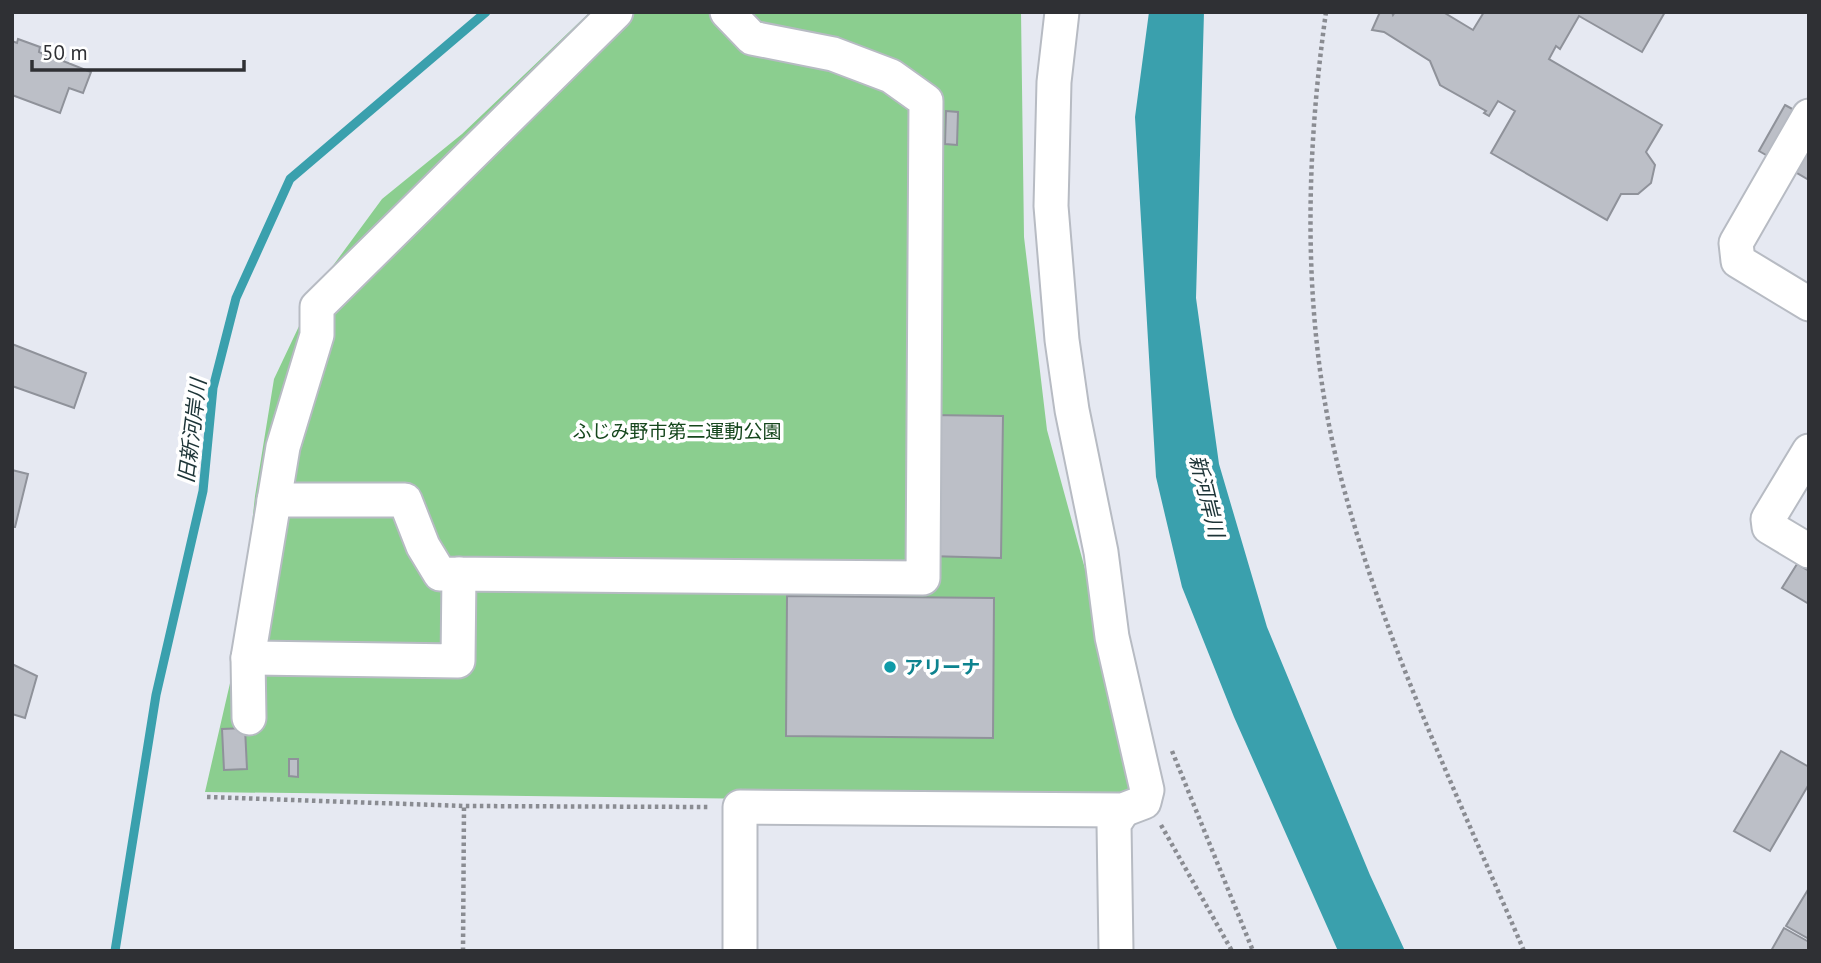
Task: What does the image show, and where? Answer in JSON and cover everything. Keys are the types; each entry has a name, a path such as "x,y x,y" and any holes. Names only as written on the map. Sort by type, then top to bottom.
{"street":[{"path":"249,718 248,658 282,447 317,335 317,307 616,12"},
{"path":"274,500 405,500 423,546 440,574 923,578 926,101 891,76 833,54 751,38 727,12"},
{"path":"1062,12 1054,82 1051,205 1062,340 1072,410 1101,552 1112,637 1147,790 1114,824 1116,951"},
{"path":"1809,116 1736,243 1735,254 1738,261 1809,304"},
{"path":"1809,451 1768,519 1769,527 1809,551"},
{"path":"248,658 458,661 459,574"},
{"path":"740,951 740,807 1134,804"}],"path":[{"path":"1326,12 1312,140 1312,268 1320,373 1338,466 1385,613 1423,716 1524,951"},
{"path":"1168,741 1253,951"},
{"path":"207,797 464,806 740,807"},
{"path":"1134,804 1232,951"},
{"path":"463,951 464,806"}],"green space":[{"name":"ふじみ野市第二運動公園","path":"590,12 1021,12 1024,237 1047,430 1102,631 1137,792 1087,803 205,792 239,644 255,496 274,379 318,286 382,199 462,134"}],"water":[{"name":"新河岸川","path":"1149,12 1204,12 1196,298 1219,464 1267,627 1370,875 1405,951 1338,951 1234,717 1182,587 1156,477 1135,117"}],"building":[{"path":"1380,12 1392,12 1393,15 1395,12 1443,12 1473,30 1484,12 1665,12 1642,52 1579,16 1560,49 1556,46 1549,59 1662,125 1646,152 1655,165 1651,183 1638,194 1621,194 1607,220 1491,153 1515,111 1498,101 1489,116 1484,113 1486,111 1440,85 1430,61 1384,32 1372,30"},
{"path":"18,39 40,47 39,52 49,57 51,53 65,58 63,61 91,72 83,93 69,88 60,113 12,95 12,41 17,43"},
{"path":"1785,105 1809,118 1809,180 1759,151"},
{"path":"946,111 958,112 957,145 945,144"},
{"path":"12,344 86,373 74,408 12,386"},
{"path":"929,415 1003,416 1001,558 928,556"},
{"path":"12,470 28,474 15,527 12,527"},
{"path":"1797,564 1809,571 1809,604 1782,588"},
{"name":"アリーナ","path":"787,596 994,598 993,738 786,736"},
{"path":"12,664 37,676 25,718 12,714"},
{"path":"245,728 247,769 224,770 222,729"},
{"path":"1781,751 1809,767 1809,784 1770,851 1734,831"},
{"path":"289,759 298,759 298,777 289,776"},
{"path":"1809,888 1809,939 1786,926"},
{"path":"1784,928 1809,942 1809,951 1771,951"}],"waterway":[{"name":"旧新河岸川","path":"115,951 156,695 203,491 213,388 236,298 290,179 486,12"}],"place":[{"name":"アリーナ","path":"890,667"}]}
